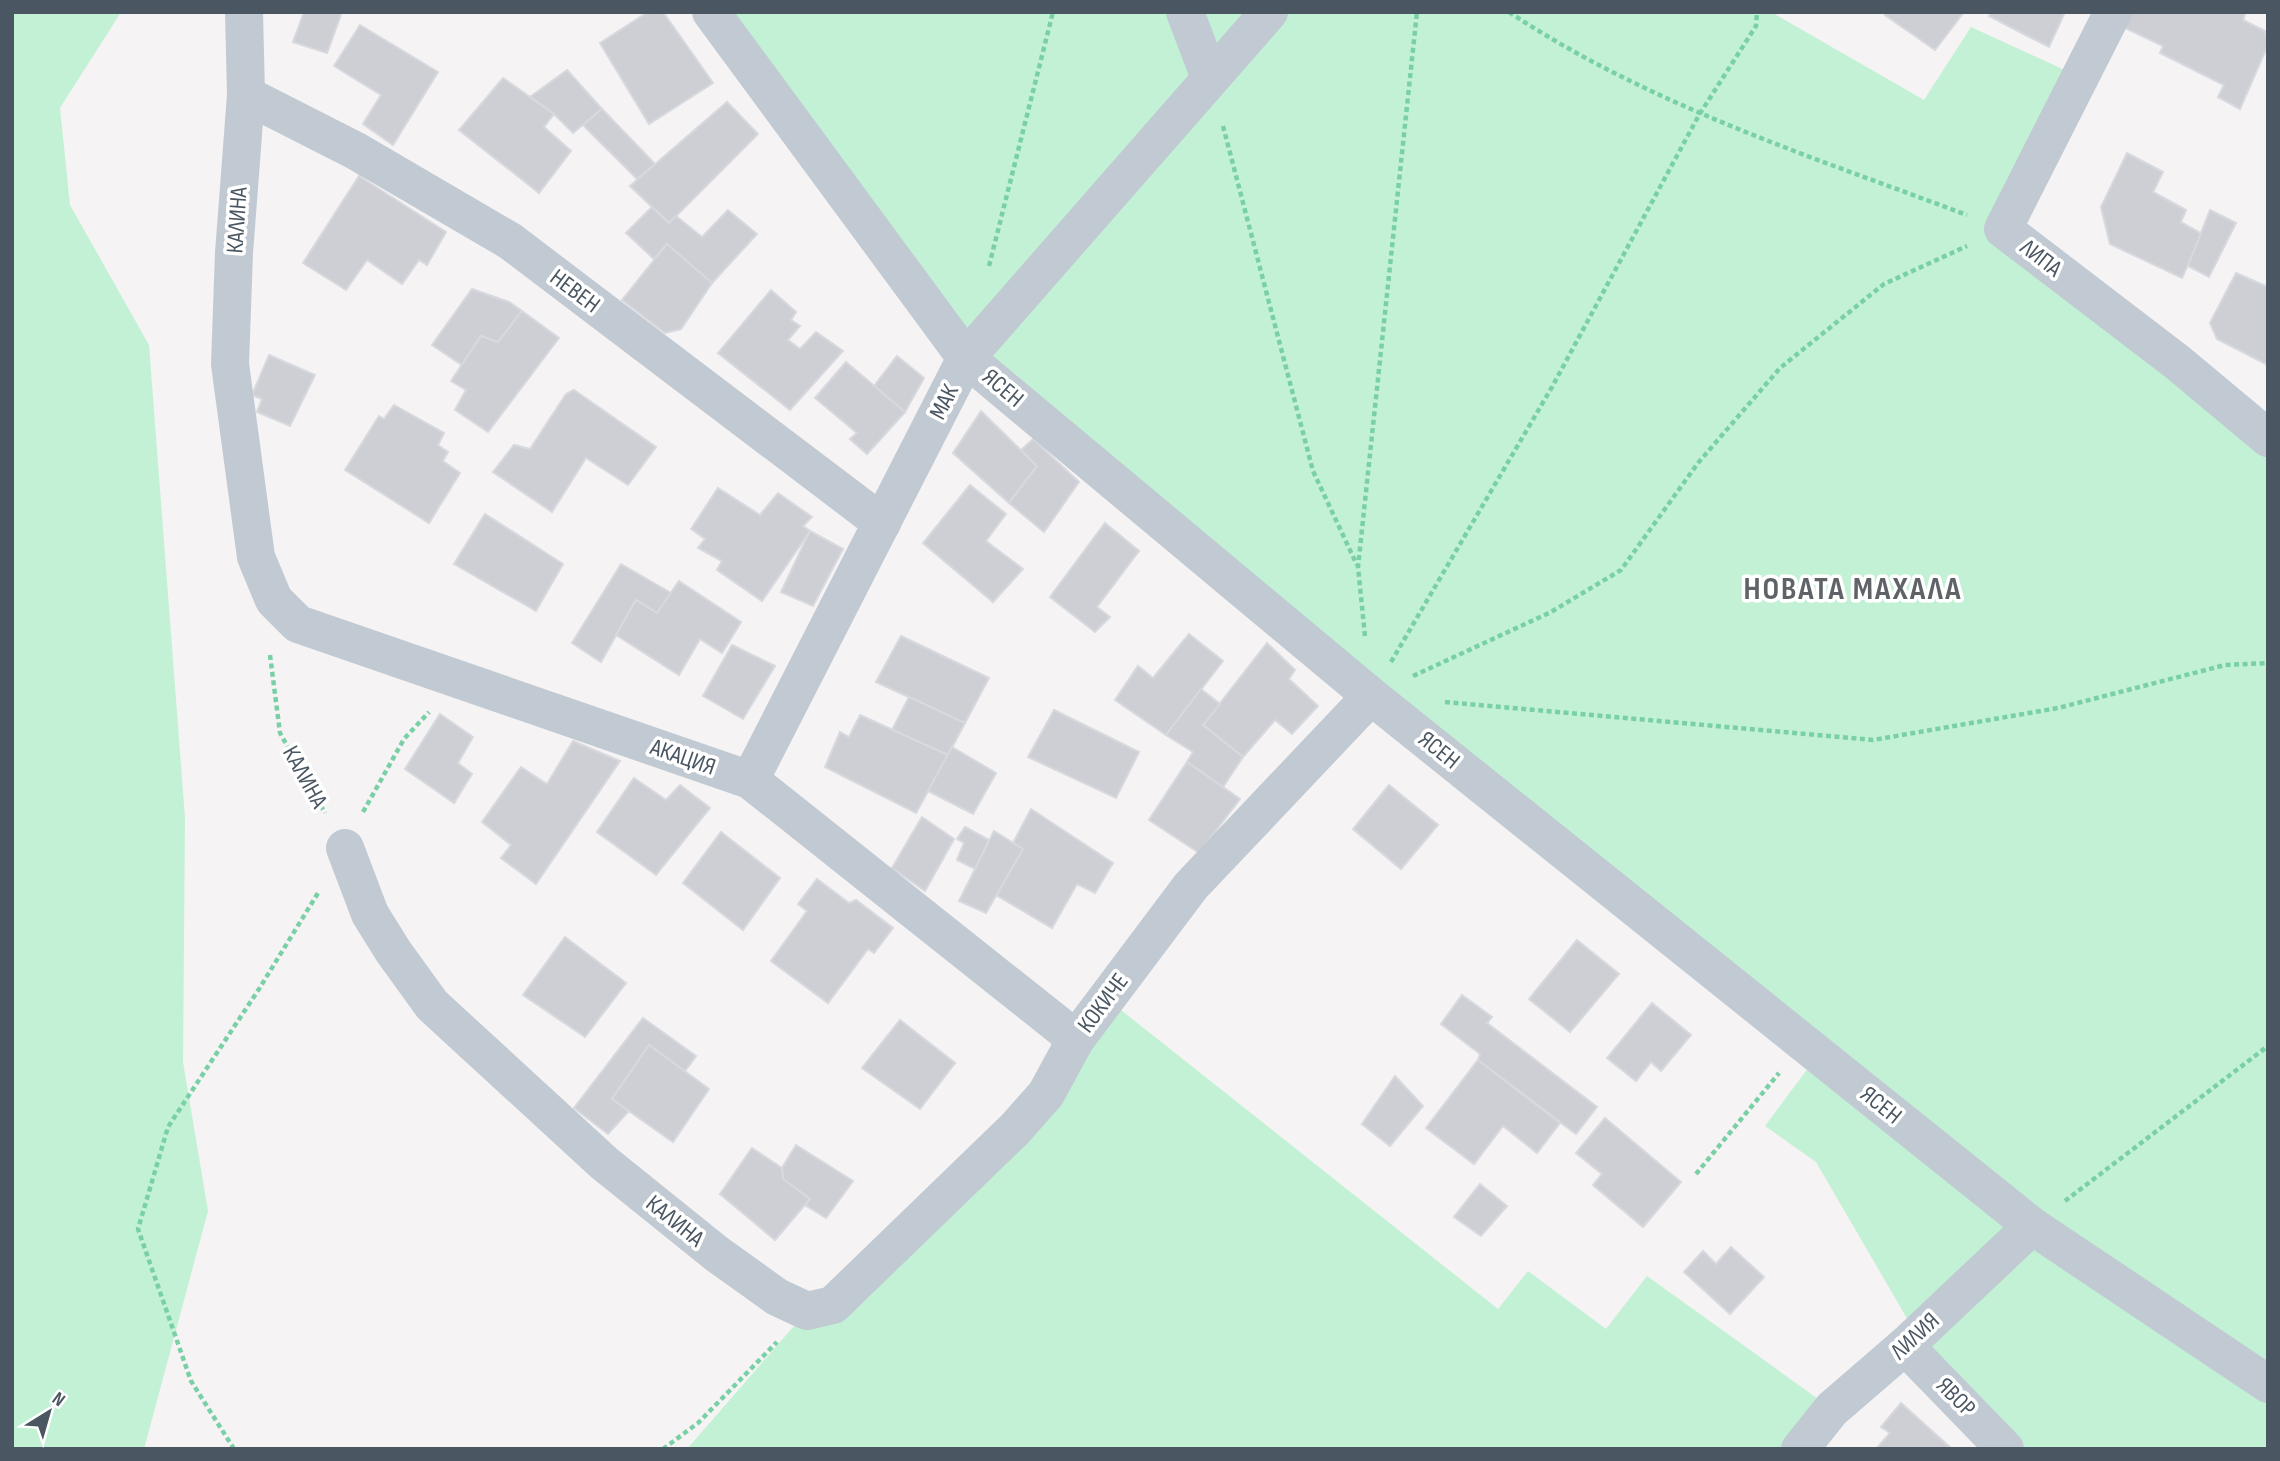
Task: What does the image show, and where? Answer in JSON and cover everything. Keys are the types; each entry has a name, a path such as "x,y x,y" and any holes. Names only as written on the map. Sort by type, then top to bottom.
{"street":[{"name":"КАЛИНА","path":"244,12 246,95 234,253 230,364 257,557"},
{"name":"ЯСЕН","path":"711,12 967,358 1371,696 2032,1226 2268,1384"},
{"path":"1185,12 1210,78"},
{"name":"МАК","path":"750,780 967,358 1269,12"},
{"name":"ЛИПА","path":"2113,12 2004,229 2177,362 2268,438"},
{"name":"НЕВЕН","path":"246,95 356,151 510,241 882,523"},
{"name":"АКАЦИЯ","path":"257,557 274,600 298,624 750,780 1076,1039"},
{"name":"КОКИЧЕ","path":"820,1308 1023,1121 1046,1094 1076,1039 1191,886 1371,696"},
{"name":"КАЛИНА","path":"345,848 370,914 432,1005 604,1163 717,1255 777,1297 820,1308"},
{"name":"ЛИЛИЯ","path":"1800,1449 1832,1409 1905,1346 2032,1226"},
{"name":"ЯВОР","path":"1905,1346 2005,1449"}],"path":[{"path":"986,278 1053,12"},
{"path":"1371,696 1358,567 1417,12"},
{"path":"1508,12 1551,40 1699,115 2004,229"},
{"path":"1371,696 1552,387 1699,115 1756,26 1757,12"},
{"path":"1210,78 1313,471 1358,567"},
{"path":"1371,696 1551,612 1621,570 1698,463 1780,369 1884,284 2004,229"},
{"name":"КАЛИНА","path":"269,652 280,733 345,848"},
{"path":"1439,702 1874,740 2058,708 2225,665 2268,663"},
{"path":"234,1449 191,1381 138,1229 168,1127 259,989 345,848 404,739 431,710 464,682"},
{"path":"1696,1174 1804,1043"},
{"path":"2032,1226 2268,1046"},
{"path":"663,1449 698,1423 820,1308"}],"green space":[{"path":"12,12 121,12 60,108 70,205 149,345 185,818 183,1062 208,1211 144,1449 12,1449"},
{"path":"727,12 1771,12 1924,100 1971,27 2069,72 2000,217 2268,451 2268,1449 2020,1449 1926,1351 1816,1162 1765,1126 1829,1040 1493,775 966,334"},
{"path":"1107,999 1498,1309 1528,1271 1606,1329 1647,1276 1832,1409 1800,1449 687,1449 807,1311 834,1305"}],"building":[{"path":"304,12 342,12 327,53 293,42"},
{"path":"648,12 663,12 713,83 649,124 600,43"},
{"path":"1888,12 1964,12 1935,50 1885,15"},
{"path":"1991,12 2065,12 2049,47 1989,16"},
{"path":"2129,12 2246,12 2243,20 2265,31 2268,45 2240,109 2218,97 2224,85 2160,53 2163,46 2123,27"},
{"path":"360,25 438,72 393,145 363,124 381,95 334,66"},
{"path":"567,70 602,109 573,133 554,114 530,97"},
{"path":"503,78 554,114 544,127 571,151 539,193 459,130"},
{"path":"727,102 758,134 669,223 630,186"},
{"path":"602,109 655,164 637,179 583,125"},
{"path":"2127,153 2163,172 2153,192 2186,210 2181,222 2202,234 2182,278 2110,244 2101,207"},
{"path":"359,176 446,232 427,265 419,260 402,284 367,260 346,290 303,263"},
{"path":"652,207 669,223 676,216 702,237 728,210 757,234 712,283 667,244 654,259 626,233"},
{"path":"2210,210 2236,223 2209,277 2188,266"},
{"path":"667,244 712,283 681,329 665,333 622,300"},
{"path":"2236,273 2268,287 2268,365 2217,339 2210,323"},
{"path":"472,289 509,302 522,311 498,342 481,336 462,365 432,345"},
{"path":"771,290 796,312 791,320 800,326 788,340 800,349 816,332 843,351 790,410 718,353"},
{"path":"522,311 559,338 488,432 455,410 466,390 451,381 481,336 498,342"},
{"path":"269,355 315,375 290,426 257,412 262,399 252,395"},
{"path":"897,356 924,378 905,412 874,386"},
{"path":"846,362 905,412 867,454 850,439 857,433 815,398"},
{"path":"574,390 656,447 628,485 586,458 552,512 493,472 514,445 530,449 566,394"},
{"path":"394,405 444,433 438,445 448,452 443,461 460,473 429,523 345,470 379,416 384,419"},
{"path":"981,411 1037,466 1009,503 953,453"},
{"path":"1033,439 1079,482 1044,532 1009,503 1037,466 1021,450"},
{"path":"970,485 1006,514 986,541 1023,569 993,602 923,543"},
{"path":"718,488 760,515 778,493 812,517 803,526 810,531 762,601 717,570 722,561 698,548 705,539 691,529"},
{"path":"485,514 563,564 536,611 454,564"},
{"path":"1105,523 1139,551 1097,607 1110,617 1095,632 1050,597"},
{"path":"810,531 843,549 813,606 781,592"},
{"path":"621,564 671,593 657,613 636,600 601,662 572,643"},
{"path":"679,581 741,622 722,653 700,639 679,675 616,635 636,600 657,613"},
{"path":"1189,634 1223,661 1166,735 1115,700 1138,666 1153,678"},
{"path":"901,636 989,678 965,723 876,682"},
{"path":"1267,643 1295,670 1289,679 1318,706 1292,734 1275,720 1243,757 1203,725"},
{"path":"732,645 775,666 743,719 703,696"},
{"path":"1201,689 1220,704 1203,725 1243,757 1223,787 1187,762 1193,752 1166,735"},
{"path":"909,697 965,723 948,755 892,730"},
{"path":"1054,710 1139,752 1116,798 1028,757"},
{"path":"440,714 473,737 458,763 472,774 454,803 405,769"},
{"path":"860,715 948,755 916,813 825,767 840,732 849,737"},
{"path":"573,741 620,761 536,884 501,858 511,845 482,822 521,767 547,784"},
{"path":"952,747 996,773 973,814 928,791"},
{"path":"1187,762 1240,799 1199,853 1149,820"},
{"path":"634,778 666,800 680,785 710,808 656,875 597,832"},
{"path":"1389,785 1438,825 1401,869 1353,829"},
{"path":"1031,809 1113,863 1095,893 1077,884 1052,928 996,895 1023,849 1013,843"},
{"path":"922,817 954,839 925,891 892,868"},
{"path":"965,827 989,840 975,869 957,860 964,843 957,839"},
{"path":"994,831 1023,849 986,913 959,901"},
{"path":"721,832 780,878 743,930 683,883"},
{"path":"817,879 849,903 856,900 893,928 874,953 868,949 828,1003 771,961 807,911 798,904"},
{"path":"565,937 626,983 585,1037 523,995"},
{"path":"1577,940 1619,974 1570,1032 1529,999"},
{"path":"1462,995 1492,1017 1487,1023 1597,1107 1576,1134 1478,1060 1480,1054 1441,1024"},
{"path":"1652,1003 1691,1035 1661,1071 1651,1062 1636,1081 1607,1058"},
{"path":"643,1018 696,1056 685,1071 649,1045 612,1099 629,1111 608,1134 574,1108"},
{"path":"900,1020 955,1063 920,1109 862,1068"},
{"path":"649,1045 709,1089 673,1142 612,1099"},
{"path":"1478,1060 1560,1123 1537,1153 1503,1126 1474,1164 1426,1128"},
{"path":"1395,1076 1423,1106 1390,1146 1362,1124"},
{"path":"1605,1118 1681,1182 1643,1227 1593,1185 1602,1174 1576,1153"},
{"path":"796,1145 853,1181 826,1218 805,1205 810,1199 783,1179 782,1168"},
{"path":"752,1148 782,1168 783,1179 810,1199 775,1240 720,1194"},
{"path":"1480,1184 1507,1206 1481,1236 1454,1217"},
{"path":"1731,1247 1764,1277 1730,1314 1684,1272 1703,1251 1716,1264"},
{"path":"1901,1403 1952,1449 1876,1449 1890,1433 1881,1427"}],"district":[{"name":"НОВАТА МАХАЛА","path":"1853,589"}]}
